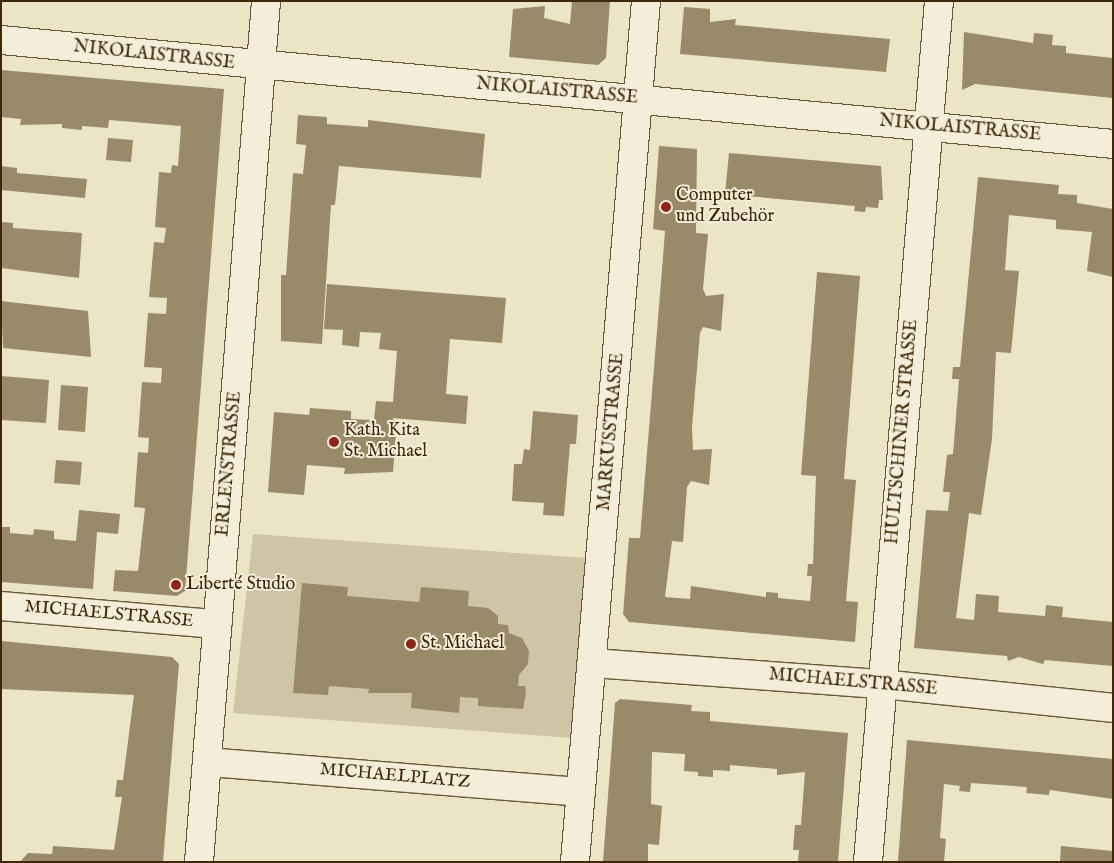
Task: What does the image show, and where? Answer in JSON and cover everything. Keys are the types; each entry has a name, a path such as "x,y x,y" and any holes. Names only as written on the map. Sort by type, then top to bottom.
{"street":[{"name":"ERLENSTRASSE","path":"199,862 208,762 216,624 266,1"},
{"name":"MARKUSSTRASSE","path":"575,862 593,662 646,1"},
{"name":"HULTSCHINER STRASSE","path":"868,862 939,1"},
{"name":"NIKOLAISTRASSE","path":"1,40 262,67 639,99 1113,144"},
{"name":"MICHAELSTRASSE","path":"1,606 216,624"},
{"name":"MICHAELSTRASSE","path":"593,662 882,684 1113,708"},
{"name":"MICHAELPLATZ","path":"208,762 581,792"}],"shaded area":[{"path":"253,534 586,558 573,738 233,713"}],"building":[{"path":"572,1 610,1 606,58 598,65 509,57 513,9 545,6 544,18 570,24"},
{"path":"684,7 710,9 710,22 736,19 735,25 890,39 886,72 680,54"},
{"path":"964,32 1033,43 1034,33 1053,35 1052,45 1066,46 1066,53 1113,58 1113,98 975,84 962,90"},
{"path":"1,70 224,89 185,591 177,596 113,591 115,570 138,571 145,508 134,507 138,452 148,453 149,438 138,437 142,382 161,383 162,368 144,367 148,313 166,314 167,298 149,297 154,242 164,243 166,228 155,227 159,172 171,173 172,165 178,166 181,126 109,120 108,128 82,126 82,130 62,128 62,124 20,125 21,119 1,117"},
{"path":"298,115 327,117 327,124 368,127 368,120 485,134 481,178 339,166 335,205 331,205 322,344 281,341 281,275 286,275 293,173 303,174 306,145 296,144"},
{"path":"108,138 133,140 131,162 106,160"},
{"path":"659,146 697,149 696,233 708,234 703,289 706,296 724,294 721,331 703,327 700,333 692,427 693,450 712,449 709,485 691,481 687,487 683,542 672,541 665,597 690,599 691,586 766,597 766,592 778,593 778,598 810,601 812,576 807,576 808,564 813,564 816,476 801,475 817,272 860,276 844,479 856,480 846,601 858,602 855,642 629,622 623,614 629,538 640,538 665,231 653,229"},
{"path":"729,153 881,166 883,200 879,200 878,208 866,207 865,212 854,211 855,206 725,194"},
{"path":"1,166 17,168 17,173 87,179 85,198 1,190"},
{"path":"978,177 1059,185 1058,194 1077,195 1077,203 1113,209 1113,277 1087,271 1092,232 1056,229 1056,220 1009,215 1005,270 1019,271 1011,353 996,352 992,439 981,515 969,513 956,618 974,620 976,594 999,596 998,612 1045,616 1046,605 1063,607 1062,617 1113,622 1113,666 1045,660 1043,664 1019,657 1008,661 1007,656 914,648 926,510 948,511 950,492 943,492 947,455 953,454 959,379 952,379 953,367 960,367"},
{"path":"1,222 13,223 13,228 82,233 79,278 1,268"},
{"path":"327,284 506,298 502,343 450,339 446,394 468,396 466,424 392,418 397,422 393,472 344,474 345,468 307,465 304,495 268,492 274,412 309,415 310,408 351,411 351,419 374,420 376,401 393,402 397,351 379,349 381,333 360,332 359,347 342,345 343,330 324,329"},
{"path":"1,301 88,311 91,357 3,348"},
{"path":"1,376 49,380 46,423 1,420"},
{"path":"61,385 88,387 85,432 58,430"},
{"path":"533,411 578,415 576,444 570,444 564,516 543,515 544,503 512,501 514,464 522,464 524,449 530,450"},
{"path":"56,460 82,462 80,485 54,483"},
{"path":"79,510 120,514 118,534 97,532 93,589 1,582 1,527 10,527 10,533 33,535 34,529 54,531 54,539 76,541"},
{"name":"St. Michael","path":"302,583 348,587 347,596 419,602 421,587 469,591 468,606 488,608 498,616 498,624 508,625 509,633 522,638 529,651 528,664 519,675 518,686 525,686 526,693 523,709 478,706 478,698 460,697 459,713 411,708 412,693 368,693 369,689 329,686 328,695 293,693"},
{"path":"1,641 172,657 179,664 163,862 20,862 28,853 52,854 53,846 114,850 122,797 115,797 117,780 123,780 134,695 1,689"},
{"path":"620,699 692,705 691,711 710,712 710,721 848,733 838,862 798,862 799,850 793,850 795,825 801,825 805,772 777,775 777,769 730,765 730,771 713,770 713,777 698,776 698,772 684,771 685,754 652,752 651,804 662,806 659,845 648,844 648,862 603,862 615,703"},
{"path":"907,740 1113,759 1113,799 1050,790 1049,795 1026,793 1027,787 971,783 970,792 959,791 960,786 944,784 940,838 946,839 944,862 898,862"},
{"path":"1061,846 1113,851 1113,862 1060,862"}],"place":[{"name":"Computer und Zubehör","path":"666,207"},
{"name":"Kath. Kita St. Michael","path":"334,442"},
{"name":"Liberté Studio","path":"176,585"},
{"name":"St. Michael","path":"411,644"}]}
